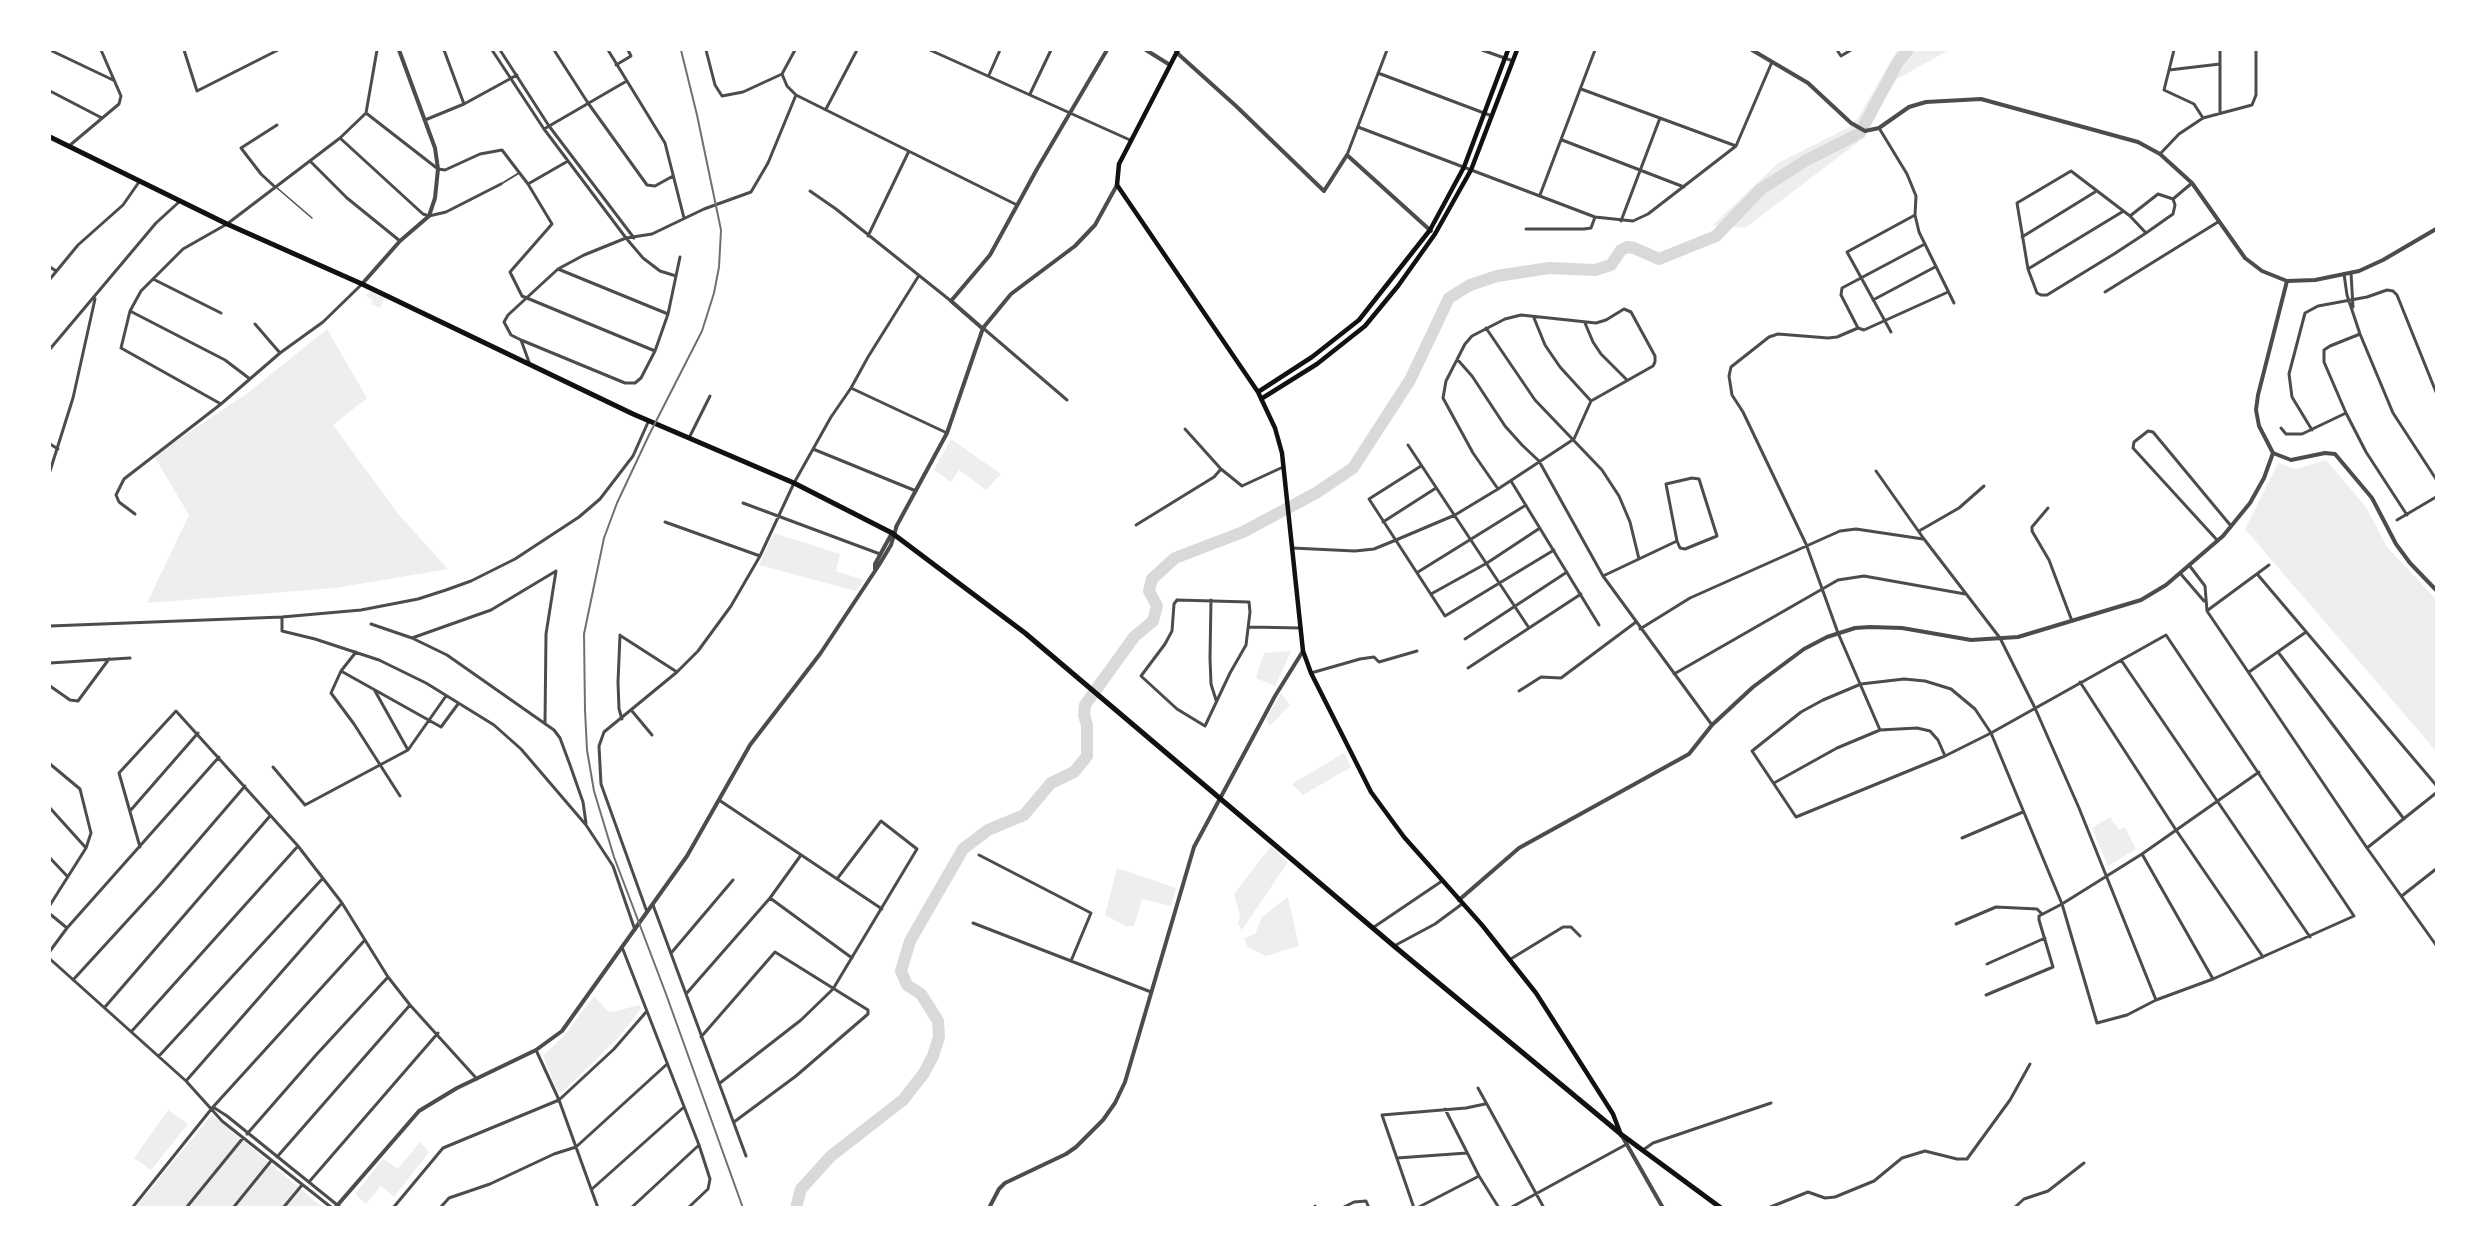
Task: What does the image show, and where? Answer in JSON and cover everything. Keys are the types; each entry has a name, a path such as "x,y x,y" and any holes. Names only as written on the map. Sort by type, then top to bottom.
{"main road":[{"path":"1258,392 1312,357 1359,320 1430,230 1464,167 1508,50"},
{"path":"1262,399 1317,364 1365,326 1398,286 1435,234 1471,170 1517,50"},
{"path":"1177,51 1119,164 1117,185 1258,392 1275,428 1284,467 1303,651 1311,673 1371,792 1404,837 1536,993 1613,1114 1622,1135"},
{"path":"50,136 226,224 362,284 649,420 794,483 894,534 1025,633 1372,928 1641,1151 1696,1187 1721,1208"},
{"path":"1391,281 1398,286"},
{"path":"1359,320 1365,326"},
{"path":"1312,357 1317,364"}],"street":[{"path":"50,50 113,81"},
{"path":"69,146 119,104 121,96 101,50"},
{"path":"184,50 197,91 278,50"},
{"path":"221,404 121,348 130,311 141,291 183,249 226,224 340,138 366,113 377,50"},
{"path":"399,50 435,148 438,169 435,198 429,216"},
{"path":"444,50 464,104"},
{"path":"492,50 544,129 642,258 660,270 675,276"},
{"path":"500,50 549,126 634,238"},
{"path":"554,50 588,103 647,185 655,186 673,176"},
{"path":"608,50 665,143 684,218"},
{"path":"616,65 631,56 628,50"},
{"path":"706,50 715,85 722,96 743,92 782,74 795,50"},
{"path":"826,109 858,50"},
{"path":"930,50 1130,140"},
{"path":"943,56 946,50"},
{"path":"989,75 1000,50"},
{"path":"1030,94 1051,50"},
{"path":"951,301 990,255 1107,50"},
{"path":"1146,50 1170,65"},
{"path":"1177,51 1324,191 1347,154 1387,50"},
{"path":"1482,50 1512,61"},
{"path":"1540,195 1595,50"},
{"path":"1752,50 1808,83 1851,123 1865,131 1873,131 1909,107 1926,102 1981,99 2138,142 2160,154 2192,183 2245,258 2262,271 2287,281 2315,280 2351,273 2383,260 2436,229"},
{"path":"1837,50 1841,56 1851,50"},
{"path":"2175,50 2164,90 2194,104 2203,118"},
{"path":"2220,50 2220,112"},
{"path":"2160,154 2179,134 2203,118 2252,105 2255,100 2256,50"},
{"path":"1358,127 1595,217 1634,221 1648,214 1736,146 1773,62"},
{"path":"2169,70 2220,64"},
{"path":"1378,73 1492,116"},
{"path":"782,74 796,95 908,153 1017,205"},
{"path":"425,120 464,104 517,75"},
{"path":"544,129 626,82"},
{"path":"1581,89 1736,146"},
{"path":"50,91 102,118"},
{"path":"680,257 668,314 655,351 641,378 635,384 625,383 520,340 511,335 504,322 508,315 558,269 584,255 626,238 652,234 684,218 751,192 768,163 796,95"},
{"path":"366,113 438,169 445,170 480,154 502,150 528,184 552,224 510,272 522,296 655,351"},
{"path":"1621,221 1660,118"},
{"path":"275,187 261,174 241,148 277,125"},
{"path":"1879,128 1907,174 1916,196 1914,216 1923,244 1954,303"},
{"path":"340,138 423,214 429,216"},
{"path":"1562,140 1684,187"},
{"path":"868,236 908,153"},
{"path":"1347,154 1435,234"},
{"path":"310,161 346,198 400,241"},
{"path":"528,184 568,161"},
{"path":"2146,233 2130,216 2071,171 2017,203 2028,268 2037,292 2041,295 2048,295 2146,233 2172,214 2175,205 2173,199"},
{"path":"135,514 119,502 116,495 124,479 221,404 280,353 323,322 362,284 400,241 429,216 446,212 519,173"},
{"path":"50,279 78,245 123,205 139,182"},
{"path":"2173,199 2192,183"},
{"path":"336,1207 419,1111 438,1098 536,1050 562,1031 687,856 750,744 820,654 879,566 897,525 947,433 982,328 1011,294 1075,246 1095,225 1117,185"},
{"path":"810,191 951,301 1067,400"},
{"path":"2022,237 2096,192"},
{"path":"2130,216 2157,194 2173,199"},
{"path":"50,349 156,223 179,201"},
{"path":"2028,268 2122,211"},
{"path":"1891,332 1848,252 1914,216"},
{"path":"1526,230 1591,228 1595,217"},
{"path":"2105,292 2219,221"},
{"path":"1858,328 1841,295 1842,288 1923,244"},
{"path":"50,267 56,271"},
{"path":"1873,300 1935,267"},
{"path":"558,269 668,314"},
{"path":"2351,273 2355,300 2353,309"},
{"path":"2344,274 2349,301 2360,334 2393,413 2436,479"},
{"path":"647,913 602,784 599,746 604,732 677,672 698,651 731,606 760,556 794,483 831,417 918,277"},
{"path":"153,279 221,313"},
{"path":"1394,946 1435,924 1519,848 1689,754 1712,725 1754,687 1804,649 1838,633 1870,627 1902,628 1971,640 2018,637 2141,600 2180,573 2231,526 2250,502 2264,478 2272,453 2259,426 2256,410 2287,281"},
{"path":"2312,430 2292,397 2289,374 2292,355 2305,313 2318,306 2355,300 2387,290 2393,291 2397,295 2436,392"},
{"path":"1880,730 1838,633 1806,544 1743,412 1732,395 1729,376 1731,367 1769,337 1778,334 1838,337 1858,328 1864,330 1948,292"},
{"path":"50,471 87,340 96,297"},
{"path":"1292,548 1356,551 1374,549 1455,514 1498,489 1511,481 1539,460 1574,439 1591,401 1653,366 1655,362 1655,356 1634,315 1624,309 1606,320 1585,323 1521,315 1505,319 1472,336 1446,381 1443,398 1473,453 1498,489"},
{"path":"130,311 225,360 250,379"},
{"path":"1534,318 1545,345 1560,367 1591,401"},
{"path":"1585,323 1601,354 1627,380"},
{"path":"255,324 280,353"},
{"path":"1486,328 1535,400 1602,470 1619,496 1630,522 1639,559"},
{"path":"2360,334 2330,346 2324,350 2323,356 2346,413 2366,452 2406,514"},
{"path":"520,340 530,364"},
{"path":"1457,359 1472,376 1505,426 1539,460 1603,576 1712,725"},
{"path":"851,388 947,433"},
{"path":"689,438 710,396"},
{"path":"2281,428 2286,434 2294,435 2312,430 2346,413"},
{"path":"50,626 282,617 361,610 418,599 471,581 554,535 600,499 633,456 649,420"},
{"path":"1185,429 1221,469 1242,486 1284,467"},
{"path":"2217,540 2133,448 2134,442 2148,431 2153,432 2231,526"},
{"path":"50,444 58,449"},
{"path":"1408,445 1529,628"},
{"path":"813,449 916,491"},
{"path":"2272,453 2291,460 2325,453 2334,454 2372,498 2396,544 2410,563 2436,590"},
{"path":"1421,466 1369,500 1445,616 1554,550"},
{"path":"1136,525 1214,477 1221,469"},
{"path":"1876,471 1924,539 2000,638 2035,708 2108,876 2156,1000"},
{"path":"1683,479 1699,479 1717,536 1686,549 1680,548 1677,541 1666,484 1683,479"},
{"path":"1511,481 1599,625"},
{"path":"1919,531 1959,508 1984,486"},
{"path":"1383,522 1436,488"},
{"path":"2397,520 2436,497"},
{"path":"743,503 880,554"},
{"path":"1418,572 1527,505"},
{"path":"2048,508 2032,527 2032,531 2049,560 2072,621"},
{"path":"664,522 760,556"},
{"path":"1431,594 1487,563 1540,527"},
{"path":"1640,629 1690,598 1806,544 1840,531 1856,529 1924,539"},
{"path":"875,569 880,554 894,534"},
{"path":"1603,576 1677,541"},
{"path":"2189,565 2205,586 2207,611 2367,848 2436,945"},
{"path":"2207,611 2269,565"},
{"path":"412,638 491,610 556,571 546,634 545,723"},
{"path":"1465,639 1568,572"},
{"path":"2180,573 2205,602"},
{"path":"2258,575 2436,785"},
{"path":"1673,674 1838,580 1864,576 1966,594"},
{"path":"1468,668 1581,594"},
{"path":"1178,600 1249,602 1250,627 1246,645 1205,726 1177,709 1141,676 1172,631 1174,604 1178,600"},
{"path":"1212,600 1211,684 1216,701"},
{"path":"282,617 282,631 379,660 416,678 494,725 520,749 586,825 613,866 635,930"},
{"path":"1519,691 1541,677 1562,678 1636,622"},
{"path":"370,624 412,638 447,655 545,723 560,738 583,802 586,825"},
{"path":"1250,627 1300,628"},
{"path":"2248,672 2306,632"},
{"path":"622,719 619,709 618,682 620,635 677,672"},
{"path":"1862,684 1801,712 1752,751 1796,817 1945,756 1990,733 2166,635 2354,916 2213,979 2156,1000 2127,1015 2097,1023 2062,904 1990,733 1975,709 1951,689 1925,681 1904,679 1862,684"},
{"path":"989,1208 999,1189 1005,1183 1066,1154 1103,1120 1115,1103 1125,1082 1194,847 1275,696 1303,651"},
{"path":"1311,673 1367,658 1374,657 1378,662 1417,651"},
{"path":"356,652 341,671 331,693 400,796"},
{"path":"2278,652 2404,819"},
{"path":"50,686 70,700 78,701 109,658"},
{"path":"50,663 130,658"},
{"path":"2121,660 2310,937"},
{"path":"341,671 441,727 458,704"},
{"path":"2080,682 2176,830 2264,957"},
{"path":"374,689 408,750"},
{"path":"273,767 305,805 408,750 446,696"},
{"path":"140,847 119,773 176,711 298,846 342,903 388,978 477,1079"},
{"path":"631,711 652,735"},
{"path":"1774,783 1837,748 1880,730 1917,728 1930,730 1938,740 1945,756"},
{"path":"130,811 198,733"},
{"path":"50,951 67,928 219,757"},
{"path":"50,764 80,789 91,833 86,848 50,905"},
{"path":"1986,995 2053,967 2038,920 2042,914 2142,854 2259,772"},
{"path":"74,980 160,885 245,785"},
{"path":"2367,848 2436,793"},
{"path":"719,800 882,909"},
{"path":"50,808 86,848"},
{"path":"1962,838 2023,812"},
{"path":"105,1007 270,816"},
{"path":"720,1083 801,1020 833,989 917,849 881,821 837,879"},
{"path":"131,1032 298,846"},
{"path":"2142,854 2213,979"},
{"path":"686,995 770,898 801,855"},
{"path":"979,855 1091,913 1071,961"},
{"path":"50,858 67,876"},
{"path":"2403,896 2436,869"},
{"path":"159,1056 323,878"},
{"path":"671,953 733,880"},
{"path":"1372,928 1442,881"},
{"path":"770,898 852,958"},
{"path":"186,1081 342,903"},
{"path":"653,905 746,1156"},
{"path":"1956,924 1996,907 2037,909 2042,914"},
{"path":"50,914 67,928"},
{"path":"973,923 1151,992"},
{"path":"1509,960 1563,927 1571,927 1580,936"},
{"path":"1988,964 2045,938"},
{"path":"132,1208 213,1109 364,941"},
{"path":"622,946 699,1146 710,1184 688,1208"},
{"path":"700,1037 776,952 868,1010 868,1014 796,1076 734,1122"},
{"path":"50,959 186,1081 243,1138 302,1185 336,1207"},
{"path":"248,1134 316,1055 388,978"},
{"path":"277,1157 410,1005"},
{"path":"393,1208 443,1148 559,1100 614,1048 647,1011"},
{"path":"309,1182 438,1033"},
{"path":"536,1050 559,1100 598,1208"},
{"path":"1768,1208 1808,1192 1825,1198 1835,1197 1874,1181 1902,1158 1925,1151 1957,1159 1967,1159 2010,1100 2030,1064"},
{"path":"440,1208 449,1198 490,1184 554,1154 576,1147 666,1065"},
{"path":"1478,1088 1544,1208"},
{"path":"1641,1151 1653,1143 1771,1103"},
{"path":"1479,1176 1416,1208 1382,1115 1485,1104"},
{"path":"592,1189 684,1107"},
{"path":"213,1109 227,1116 309,1182 336,1207"},
{"path":"1445,1109 1479,1176 1499,1208"},
{"path":"1622,1135 1663,1208"},
{"path":"186,1208 243,1138"},
{"path":"1510,1208 1627,1144"},
{"path":"631,1208 699,1146"},
{"path":"1397,1158 1467,1153"},
{"path":"233,1208 271,1161"},
{"path":"2014,1208 2024,1199 2048,1191 2084,1163"},
{"path":"283,1208 302,1185"},
{"path":"1342,1208 1354,1202 1366,1202 1369,1208"}],"lane":[{"path":"275,187 312,218"}],"shaded area":[{"path":"1897,50 1949,50 1897,79 1857,143 1745,228 1713,225 1778,163 1848,128 1858,118"},
{"path":"370,290 386,295 380,308 371,304 373,300 366,296"},
{"path":"327,329 367,398 333,425 399,515 448,569 335,588 147,603 189,515 154,456 249,392"},
{"path":"951,439 1001,474 986,490 959,470 951,482 934,470"},
{"path":"2326,460 2366,507 2387,547 2436,599 2436,751 2245,529 2278,463 2296,469"},
{"path":"774,533 840,554 836,571 864,580 856,591 759,565"},
{"path":"1291,651 1275,686 1256,678 1264,653"},
{"path":"1281,693 1290,705 1270,726 1266,719"},
{"path":"1344,753 1351,767 1303,795 1292,784"},
{"path":"2110,817 2119,830 2125,827 2136,849 2108,866 2092,828"},
{"path":"1271,846 1288,862 1242,930 1238,924 1240,915 1234,894"},
{"path":"1117,868 1176,888 1171,906 1142,899 1134,926 1126,926 1105,915"},
{"path":"1288,897 1299,946 1266,956 1247,947 1244,938 1255,934 1262,917"},
{"path":"594,996 608,1011 613,1012 639,1005 641,1009 617,1039 561,1093 558,1092 543,1056 565,1035"},
{"path":"168,1110 188,1124 151,1170 134,1158"},
{"path":"212,1115 322,1207 135,1208"},
{"path":"420,1142 429,1152 394,1197 381,1186 366,1204 355,1194 383,1159 398,1169"}],"waterway":[{"path":"796,1208 801,1189 831,1156 903,1100 924,1073 939,1037 938,1021 921,994 907,985 901,971 910,941 963,849 988,830 1024,815 1051,783 1074,772 1087,756 1085,705 1134,637 1153,621 1157,606 1149,591 1152,579 1175,558 1243,532 1316,493 1353,468 1410,380 1449,298 1470,285 1497,276 1549,268 1595,270 1611,265 1621,250 1627,247 1659,259 1716,236 1761,189 1805,161 1860,133 1898,62 1908,50"}],"railway":[{"path":"681,50 721,230 719,267 714,293 702,331 649,435 617,503 604,538 584,634 587,750 594,791 614,857 743,1208"}]}
